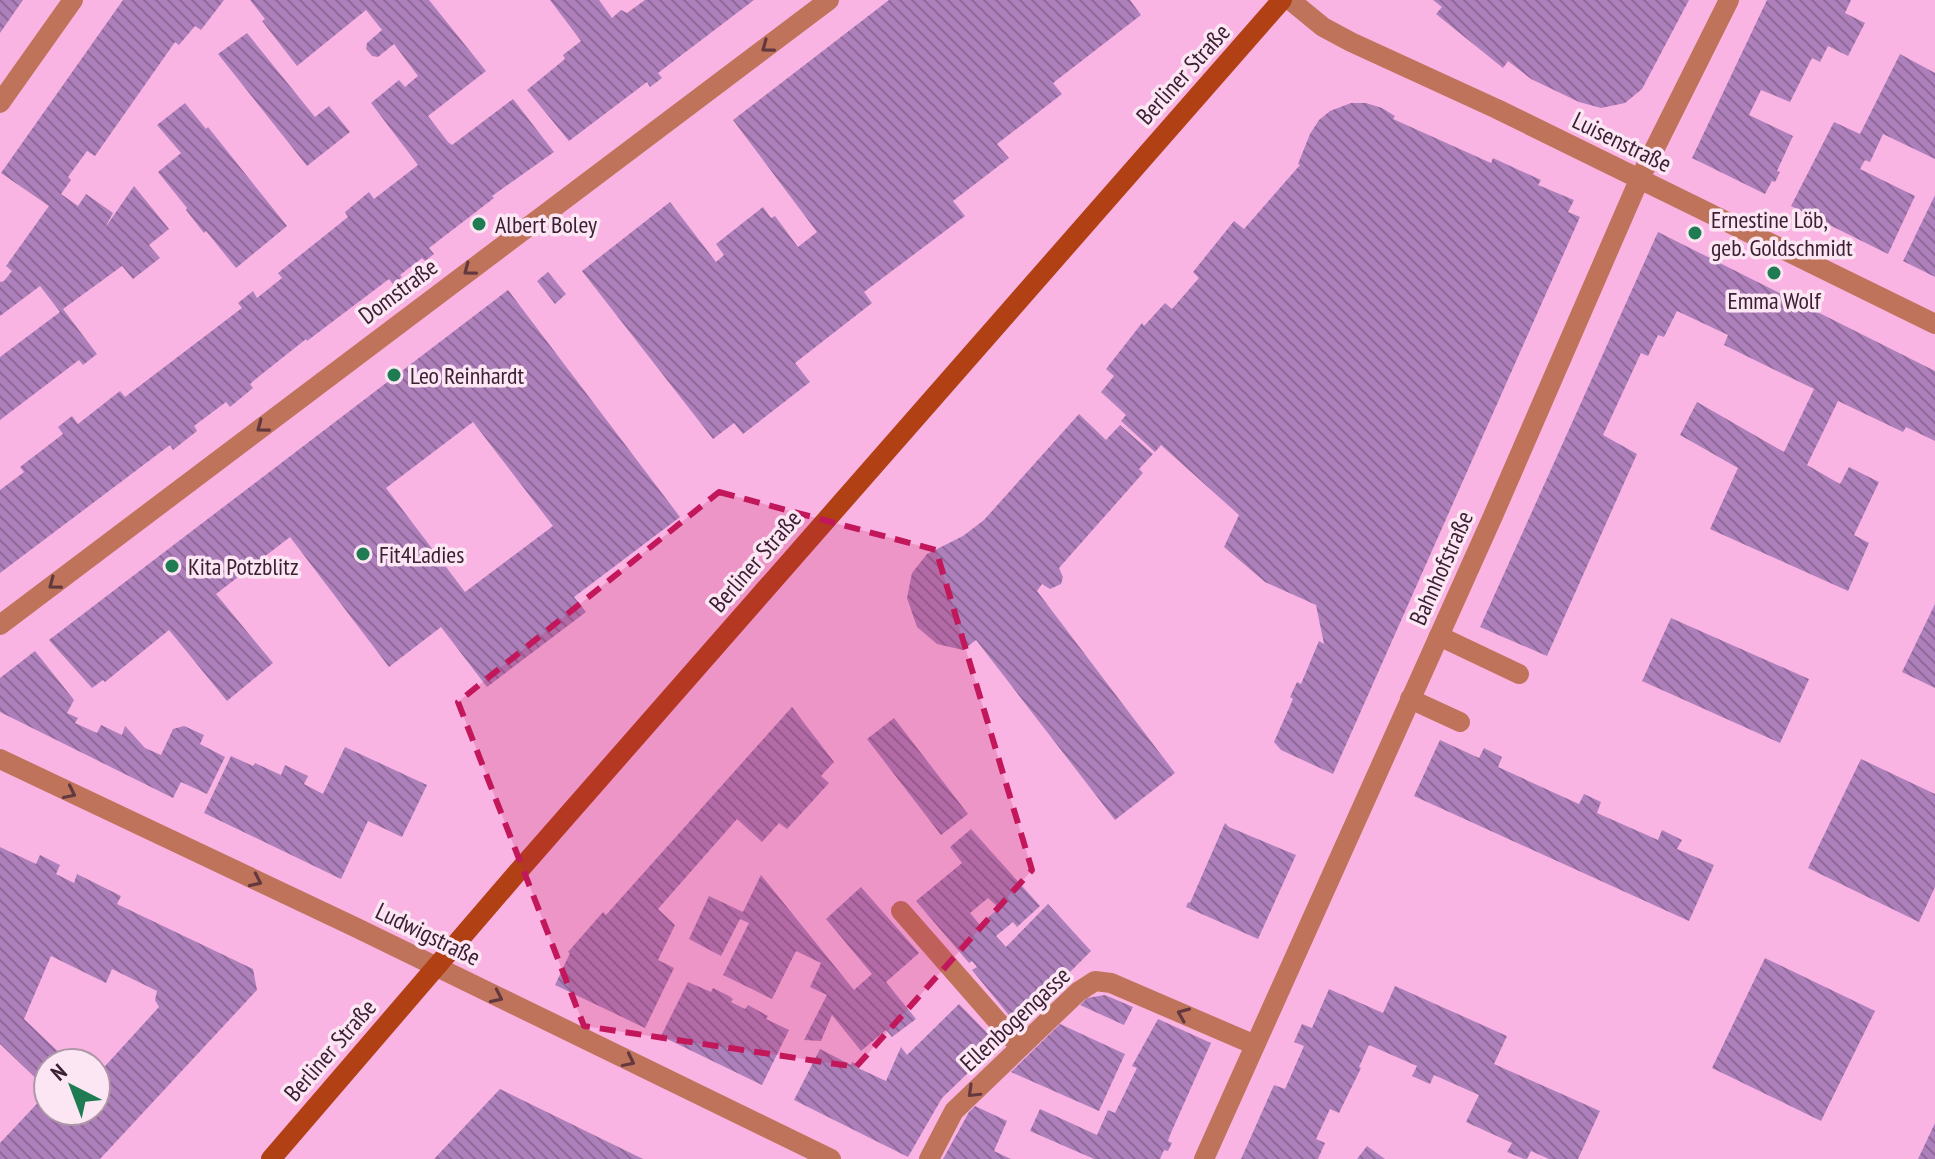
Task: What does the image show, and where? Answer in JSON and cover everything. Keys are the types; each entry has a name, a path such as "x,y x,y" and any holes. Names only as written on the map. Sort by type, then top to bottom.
{"main road":[{"name":"Berliner Straße","path":"271,1159 436,966 1282,0"}],"street":[{"path":"0,103 73,0"},
{"name":"Domstraße","path":"0,625 829,0"},
{"name":"Luisenstraße","path":"1290,0 1323,27 1351,42 1497,109 1935,324"},
{"name":"Bahnhofstraße","path":"1204,1159 1639,180 1729,0"},
{"path":"1439,636 1519,674"},
{"path":"1410,699 1460,722"},
{"name":"Ludwigstraße","path":"0,759 436,966 831,1159"},
{"path":"901,911 1020,1047"},
{"name":"Ellenbogengasse","path":"929,1159 954,1111 1078,992 1095,981 1111,983 1255,1045"}],"highlighted area":[{"path":"719,492 936,550 1032,870 856,1067 584,1026 458,702"}],"building":[{"path":"0,0 23,0 0,33"},
{"path":"123,0 224,0 201,30 195,26 179,45 175,42 95,156 87,151 68,177 71,180 61,194 78,206 86,194 113,213 105,228 134,186 169,229 149,245 160,258 133,279 122,266 63,309 97,354 83,365 79,360 0,420 0,357 60,312 40,286 0,316 0,282 12,271 6,266 49,206 1,173"},
{"path":"250,0 429,0 486,71 428,116 448,142 452,145 513,99 554,152 492,196 494,198 429,248 434,254 425,261 422,258 393,284 389,279 306,339 250,384 253,388 230,407 226,402 194,426 197,431 173,450 170,445 0,573 0,490 24,472 20,467 63,434 58,427 72,416 78,424 120,391 125,397 242,308 238,303 253,291 257,298 282,278 278,273 348,217 345,212 369,192 374,199 418,165 371,103 399,80 405,87 418,76 394,44 378,57 372,56 366,49 367,43 382,30 366,10 297,66 262,21 265,19"},
{"path":"550,0 599,0 612,18 621,10 627,13 645,0 754,0 658,73 662,78 650,87 647,82 569,141 527,90 565,59 563,55 581,41"},
{"path":"889,0 1130,0 1141,15 1053,83 1062,94 997,144 1009,158 953,201 965,216 864,292 872,303 795,363 810,382 743,434 734,423 713,439 582,271 670,202 716,262 724,255 716,244 763,207 771,218 775,216 798,247 817,232 733,120"},
{"path":"1433,0 1689,0 1642,89 1625,103 1601,108 1579,102 1531,79 1508,61 1503,68 1436,14 1442,7"},
{"path":"1767,0 1851,0 1845,13 1865,23 1848,56 1828,46 1820,62 1812,58 1790,102 1761,90 1749,115 1793,136 1777,171 1780,172 1765,194 1692,158"},
{"path":"247,33 315,117 329,106 350,132 307,166 218,54"},
{"path":"1900,54 1935,73 1935,159 1883,134 1870,162 1865,160 1860,169 1915,196 1888,254 1791,206 1834,122 1860,134"},
{"path":"185,103 287,226 236,268 206,231 204,233 158,172 181,153 157,125"},
{"path":"1351,103 1382,108 1395,116 1393,119 1491,163 1493,158 1541,180 1538,185 1574,200 1568,212 1580,217 1333,774 1281,750 1274,742 1297,682 1301,684 1319,641 1324,644 1316,605 1265,582 1224,547 1239,515 1161,445 1155,452 1121,421 1126,415 1101,392 1114,376 1106,369 1142,323 1144,326 1165,303 1172,309 1199,278 1193,272 1234,221 1244,229 1300,165 1310,134 1319,120 1330,111"},
{"path":"1935,195 1935,277 1903,261"},
{"path":"1658,232 1935,371 1935,441 1906,427 1903,432 1838,401 1807,465 1840,484 1849,467 1879,482 1854,535 1869,543 1848,591 1710,529 1738,468 1680,435 1697,402 1784,452 1814,389 1724,345 1728,335 1677,311 1664,337 1658,335 1648,356 1641,353 1603,435 1637,454 1547,656 1480,627"},
{"path":"548,272 566,294 555,304 537,281"},
{"path":"508,290 680,517 574,597 586,612 487,687 441,627 389,667 290,537 216,594 273,663 227,701 169,630 105,682 103,680 92,688 49,640","holes":["473,422 553,526 465,592 386,488"]},
{"path":"1079,414 1106,440 1120,425 1153,454 1139,469 1143,473 1059,568 1063,577 1061,584 1050,589 1042,584 1037,591 1175,773 1115,820 976,640 963,650 937,644 917,627 907,598 912,573 927,554 963,536 984,520"},
{"path":"1935,604 1935,688 1902,672"},
{"path":"1671,618 1809,679 1780,743 1642,681"},
{"path":"35,651 74,700 67,713 78,718 75,723 97,733 101,725 122,735 125,726 145,748 161,755 173,729 184,726 204,735 200,744 225,757 207,794 181,782 173,798 0,712 0,678"},
{"path":"792,707 834,762 821,776 829,783 787,829 779,823 762,842 737,819 658,909 675,925 658,960 674,968 645,1028 555,985 568,952 603,912 606,915"},
{"path":"894,718 968,814 941,835 867,739"},
{"path":"1440,740 1479,758 1484,748 1502,757 1498,767 1579,804 1584,794 1601,802 1597,813 1658,840 1662,830 1682,840 1677,849 1714,865 1689,921 1414,796"},
{"path":"345,747 427,785 402,837 368,821 341,879 204,813 231,756 281,775 285,765 308,776 304,784 323,794"},
{"path":"1861,759 1935,794 1935,887 1919,922 1808,868"},
{"path":"1225,823 1296,855 1258,939 1186,907"},
{"path":"971,829 1040,906 1017,927 1013,922 996,936 1006,947 1048,904 1091,951 1017,1025 972,970 977,967 972,961 969,963 916,901 962,863 950,847","holes":["988,898 999,908 980,925 970,913"]},
{"path":"0,847 36,864 40,855 60,865 56,874 74,883 77,874 121,896 117,904 253,969 257,990 100,1159 0,1159 0,1143 32,1109 32,1127 112,1127 112,1058 159,1007 155,1000 157,991 112,969 106,983 51,956 24,1019 53,1047 32,1047 32,1075 0,1044"},
{"path":"761,875 854,990 872,974 826,919 861,887 919,953 886,982 916,1019 892,1037 886,1030 861,1051 832,1015 821,1041 804,1040 827,995 810,987 821,963 796,951 772,999 723,975 749,923 740,919 721,956 689,939 709,896 743,912"},
{"path":"1765,958 1875,1011 1821,1121 1712,1068"},
{"path":"688,982 711,992 713,988 733,999 731,1002 745,1009 748,1005 768,1016 766,1019 789,1030 762,1085 661,1036"},
{"path":"1395,986 1507,1036 1494,1064 1600,1111 1578,1159 1549,1159 1531,1151 1524,1159 1507,1152 1512,1143 1466,1122 1479,1095 1434,1075 1430,1084 1412,1076 1417,1066 1369,1045 1339,1113 1330,1109 1316,1139 1325,1143 1318,1159 1241,1159 1274,1085 1285,1089 1304,1046 1294,1042 1302,1024 1312,1028 1329,989 1383,1013"},
{"path":"1105,995 1133,1007 1124,1025 1080,1005 1087,998"},
{"path":"959,1004 998,1044 942,1098 908,1157 794,1100 820,1049 851,1065 852,1062 859,1065 858,1068 886,1081 901,1047 907,1055"},
{"path":"1158,1019 1211,1043 1170,1135 1168,1141 1172,1143 1160,1159 1094,1159 1030,1131 1040,1109 1097,1135 1108,1110 1115,1113 1137,1068 1132,1066"},
{"path":"1060,1024 1125,1054 1099,1111 1011,1072"},
{"path":"500,1089 643,1159 434,1159"},
{"path":"975,1106 1007,1121 994,1151 1011,1159 943,1159"},
{"path":"1935,1123 1935,1159 1918,1159"},
{"path":"1367,1146 1385,1159 1357,1159"}],"place":[{"name":"Albert Boley","path":"479,224"},
{"name":"Ernestine Löb, geb. Goldschmidt","path":"1695,233"},
{"name":"Emma Wolf","path":"1774,273"},
{"name":"Leo Reinhardt","path":"394,375"},
{"name":"Fit4Ladies","path":"363,554"},
{"name":"Kita Potzblitz","path":"172,566"}]}
